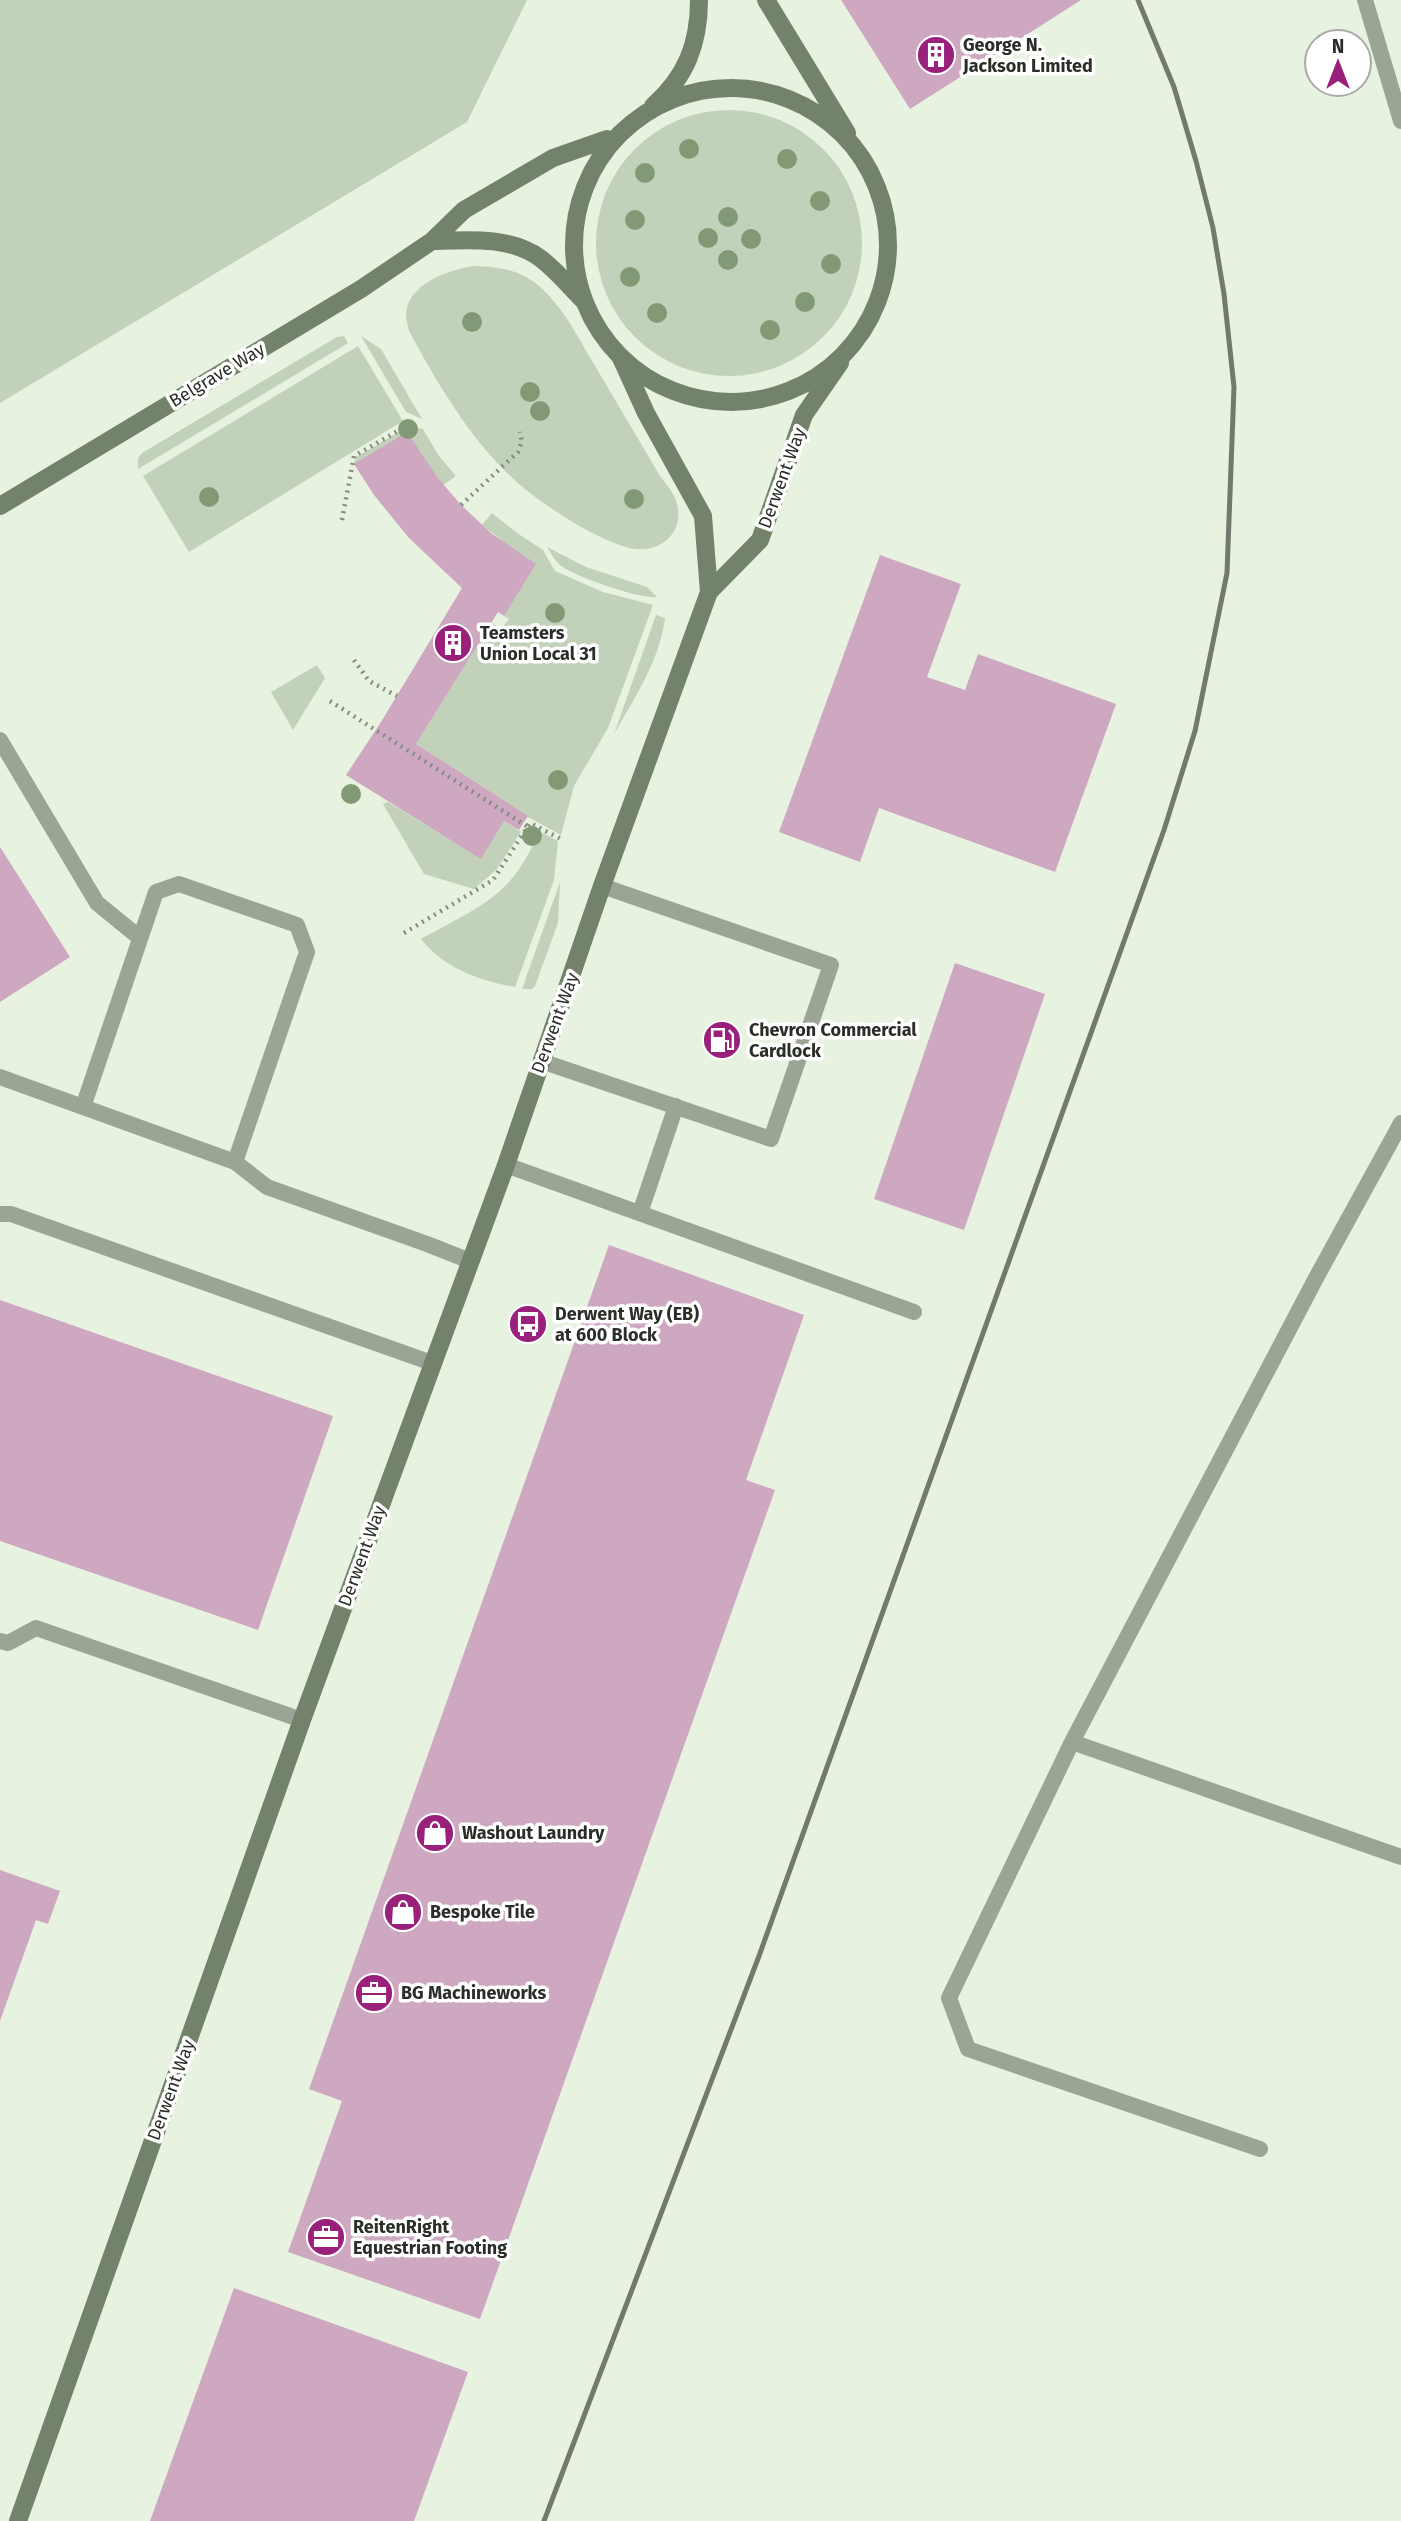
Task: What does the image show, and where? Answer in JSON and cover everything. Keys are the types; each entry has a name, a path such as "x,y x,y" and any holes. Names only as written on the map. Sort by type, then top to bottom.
{"street":[{"path":"637,120 667,93 684,72 695,39 699,0"},
{"path":"766,0 854,145"},
{"path":"584,301 573,240 580,186 607,139 637,120 687,95 740,88 803,104 854,145"},
{"name":"Belgrave Way","path":"0,506 361,289 432,241 464,210 552,158 607,139"},
{"name":"Derwent Way","path":"18,2521 302,1720 506,1165 602,886 709,592 760,540 804,415 876,311 890,241 879,186 854,145"},
{"path":"432,241 476,239 506,243 538,257 584,301"},
{"name":"Derwent Way","path":"584,301 621,358 646,414 703,516 709,592"},
{"path":"621,358 678,393 737,403 794,391 846,355"}],"lane":[{"path":"1365,0 1401,121"},
{"path":"0,740 97,903 140,939"},
{"path":"83,1107 156,892 179,884 297,925 307,952 234,1162"},
{"path":"541,1061 771,1139 831,965 602,886"},
{"path":"0,1077 234,1162 267,1187 470,1261"},
{"path":"640,1213 676,1106"},
{"path":"1260,2149 968,2049 950,1998 1072,1742 1315,1278 1401,1123"},
{"path":"506,1165 914,1312"},
{"path":"0,1214 11,1214 432,1363"},
{"path":"0,1641 8,1643 36,1628 302,1720"},
{"path":"1072,1742 1401,1857"}],"path":[{"path":"342,520 354,456 410,424"},
{"path":"461,505 518,452 522,441 520,432"},
{"path":"354,660 369,681 397,696"},
{"path":"330,701 528,827"},
{"path":"404,933 493,880 530,823 563,840"}],"green space":[{"path":"0,0 527,0 467,122 0,403"},
{"path":"729,110 755,112 780,120 803,132 823,149 840,169 852,192 860,217 860,269 852,294 840,317 823,337 803,354 780,366 755,374 729,376 703,374 678,366 655,354 635,337 618,317 606,294 598,269 596,243 598,217 606,192 618,169 635,149 655,132 678,120 703,112"},
{"path":"473,266 505,269 528,278 548,295 568,320 674,496 677,504 677,525 667,540 650,548 629,548 576,524 525,489 485,450 468,428 409,331 406,315 413,295 430,280"},
{"path":"344,336 348,343 138,469 138,458 142,453 337,337"},
{"path":"361,336 381,349 422,419 406,412"},
{"path":"358,346 403,421 189,552 143,476"},
{"path":"409,426 423,429 439,456 456,476 443,485 423,458 354,464 356,457"},
{"path":"492,513 543,550 555,571 603,592 653,605 608,728 574,786 561,835 528,817 416,744 491,622 501,629 509,619 504,616 512,548 482,525"},
{"path":"547,547 586,567 647,587 657,597 623,591 567,570"},
{"path":"656,615 665,618 658,649 645,679 614,734"},
{"path":"317,665 325,678 293,730 271,692"},
{"path":"388,802 481,858 504,821 521,832 496,870 474,889 424,874 383,804"},
{"path":"541,832 558,841 554,880 515,987 463,972 430,949 421,939 467,914 499,892 518,871"},
{"path":"560,882 558,923 535,986 532,989 522,989"}],"building":[{"name":"George N. Jackson Limited","path":"841,0 1081,0 910,109"},
{"name":"Teamsters Union Local 31","path":"407,432 438,478 461,505 491,533 536,564 504,616 498,612 416,744 528,816 519,830 504,821 481,859 346,775 462,588 409,538 374,495 354,464"},
{"path":"880,555 961,584 927,677 965,690 978,654 1116,704 1055,872 879,808 860,862 779,832"},
{"path":"0,847 70,957 0,1002"},
{"path":"955,963 1045,994 964,1230 874,1199"},
{"path":"609,1245 804,1315 746,1480 775,1490 480,2319 288,2252 342,2101 309,2089"},
{"path":"0,1300 333,1416 258,1630 0,1541"},
{"path":"0,1870 60,1891 48,1924 36,1920 0,2021"},
{"path":"234,2288 468,2372 414,2521 150,2521"}],"railway":[{"path":"544,2521 759,1956 1164,830 1195,731 1227,573 1234,387 1224,294 1213,228 1174,87 1138,0"}],"place":[{"name":"George N. Jackson Limited","path":"936,55"},
{"name":"Teamsters Union Local 31","path":"453,643"},
{"name":"Chevron Commercial Cardlock","path":"722,1040"},
{"name":"Derwent Way (EB) at 600 Block","path":"528,1324"},
{"name":"Washout Laundry","path":"435,1833"},
{"name":"Bespoke Tile","path":"403,1912"},
{"name":"BG Machineworks","path":"374,1993"},
{"name":"ReitenRight Equestrian Footing","path":"326,2237"}]}
